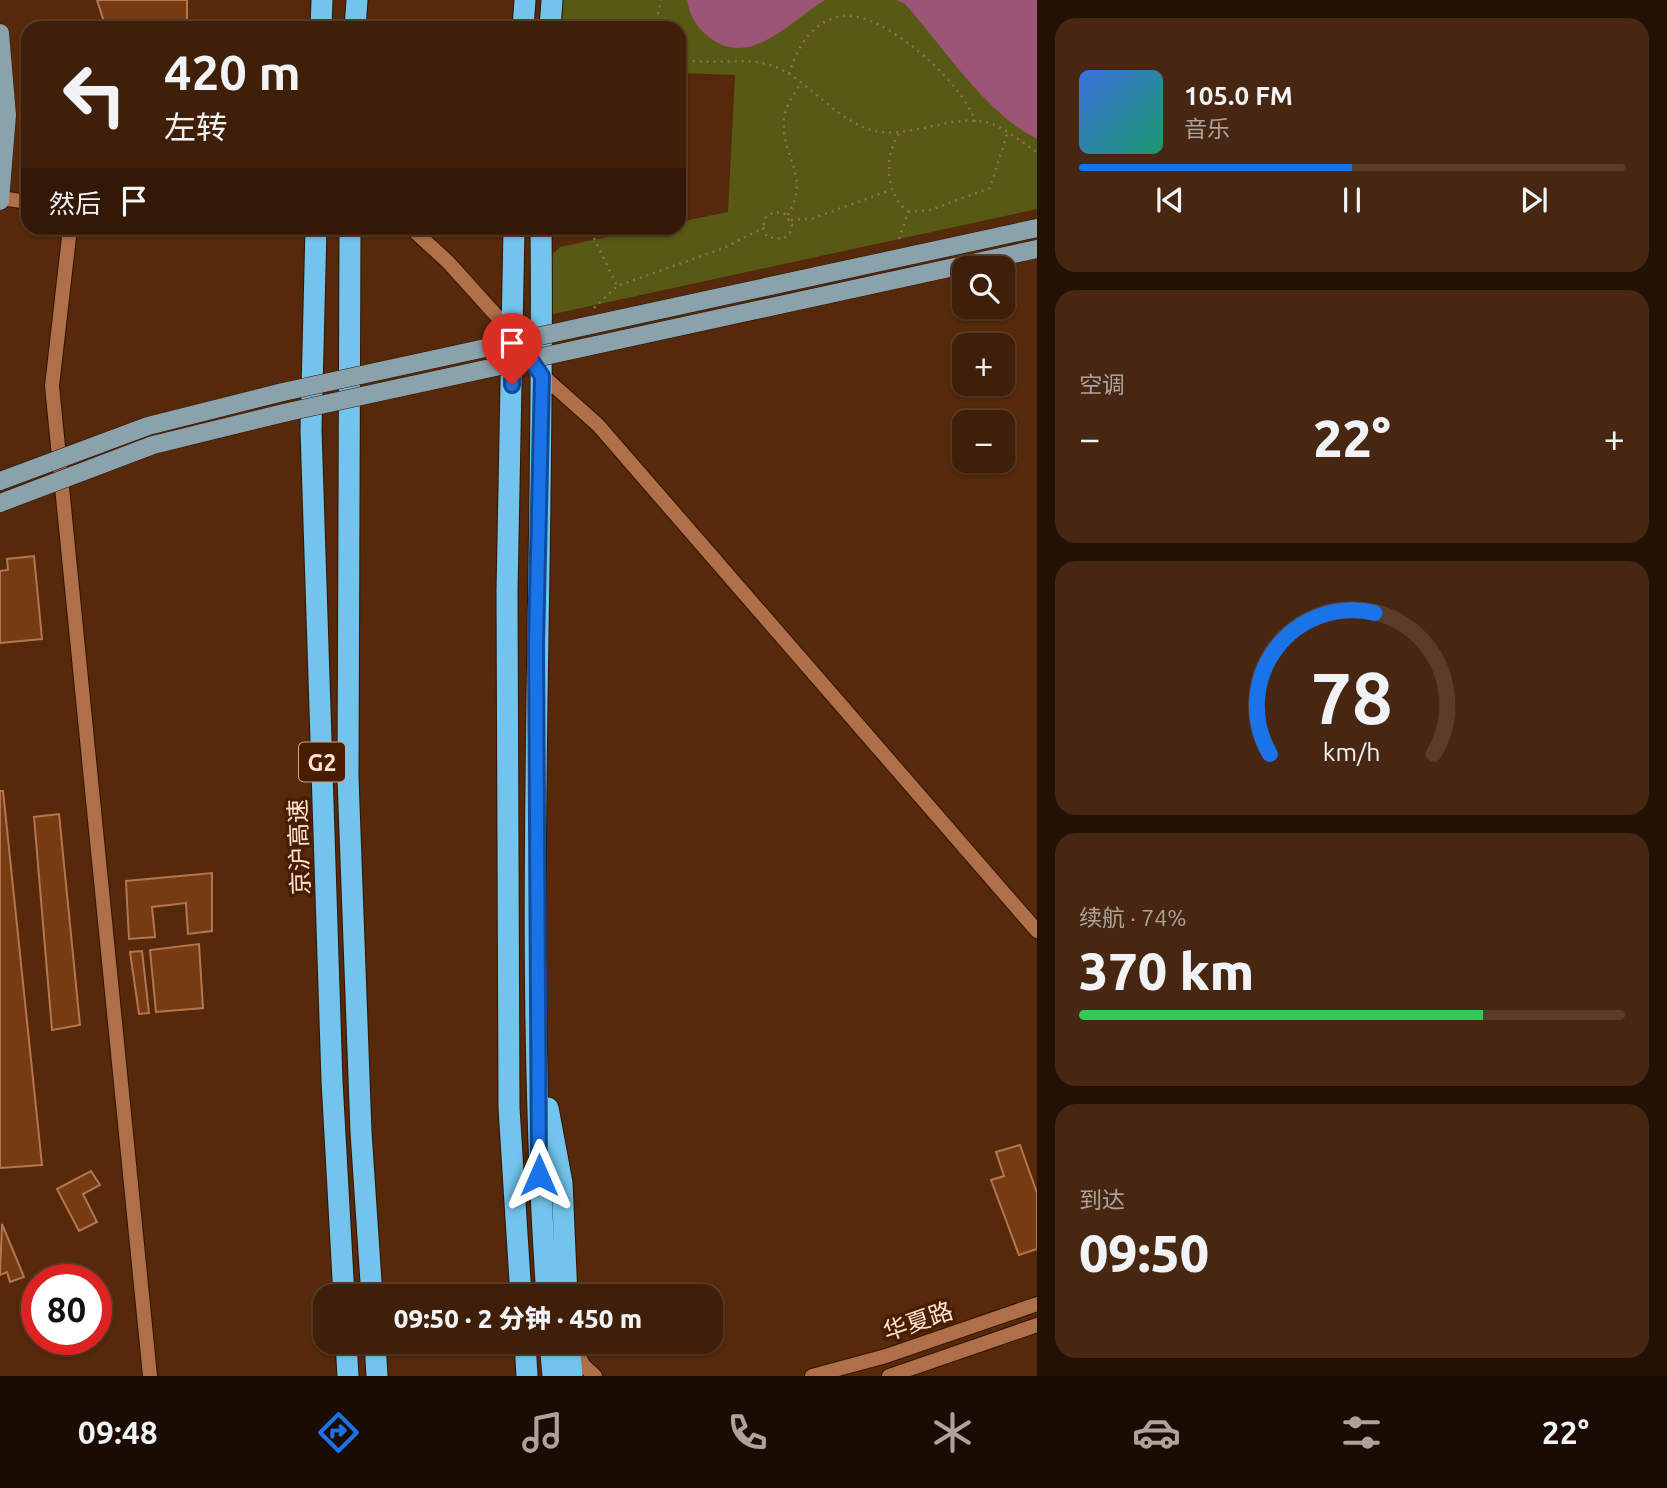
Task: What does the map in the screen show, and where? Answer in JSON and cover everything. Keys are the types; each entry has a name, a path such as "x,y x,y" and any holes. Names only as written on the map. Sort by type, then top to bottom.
{"highway":[{"path":"321,21 322,0"},
{"path":"356,21 357,0"},
{"path":"524,21 525,0"},
{"path":"550,21 552,0"},
{"name":"京沪高速","path":"316,235 311,430 332,1081 343,1284"},
{"name":"京沪高速","path":"350,235 348,778 361,1132 371,1284"},
{"path":"514,235 507,591 509,1108 521,1284"},
{"path":"541,235 542,376 536,644 539,1175 546,1284"},
{"path":"538,1054 562,1183 566,1284"},
{"path":"347,1354 348,1376"},
{"path":"376,1354 377,1376"},
{"path":"525,1354 527,1376"},
{"path":"551,1354 553,1376"},
{"path":"571,1354 572,1376"}],"main road":[{"path":"0,33 7,115 0,199"},
{"path":"0,481 148,425 1037,228"},
{"path":"0,503 153,445 1037,249"}],"street":[{"path":"0,199 21,201"},
{"path":"69,235 52,386 150,1376"},
{"path":"419,235 448,262 513,334 542,376 598,425 1037,931"},
{"name":"华夏路","path":"812,1376 886,1356 1037,1304"},
{"name":"华夏路","path":"889,1376 1037,1325"},
{"path":"577,1354 584,1366 596,1376"}],"path":[{"path":"656,21 661,0"},
{"path":"789,74 798,50 812,31 840,16 854,16 905,41 949,78 964,95 975,122"},
{"path":"686,59 769,64 789,74 848,119 870,130 901,131 957,122 987,122 1037,152"},
{"path":"788,215 796,201 799,183 787,144 784,120 800,84"},
{"path":"901,131 894,140 890,156 891,190 896,203 908,212 930,210 990,188 1007,134"},
{"path":"790,220 811,219 891,190"},
{"path":"590,313 617,286 714,252 763,228 769,214 779,211 788,215 790,233 783,239 768,237 763,228"},
{"path":"899,239 908,212"},
{"path":"594,238 617,286"}],"shaded area":[{"path":"563,0 1037,0 1037,209 549,315 550,257 560,247 616,235 686,235 686,221 728,212 735,75 686,73 686,21 562,21"},
{"path":"687,0 825,0 770,38 740,48 724,46 704,33 694,21"},
{"path":"896,0 1037,0 1037,139 1000,113 982,96 904,3"}],"building":[{"path":"97,0 187,0 187,21 104,21"},
{"path":"34,556 42,639 0,643 0,571 8,570 7,559"},
{"path":"0,791 3,791 42,1165 0,1168"},
{"path":"59,814 80,1025 52,1030 34,817"},
{"path":"212,873 212,931 188,934 186,903 152,907 155,937 129,939 126,881"},
{"path":"199,944 203,1008 156,1012 150,950"},
{"path":"142,951 149,1013 139,1014 130,952"},
{"path":"1020,1145 1037,1193 1037,1249 1019,1255 991,1180 1004,1176 996,1152"},
{"path":"91,1171 100,1185 83,1194 97,1222 79,1231 57,1189"},
{"path":"2,1224 21,1270 21,1278 10,1282 7,1272 0,1275"}],"route":[{"path":"512,385 513,334 542,376 536,644 539,1175"}]}
